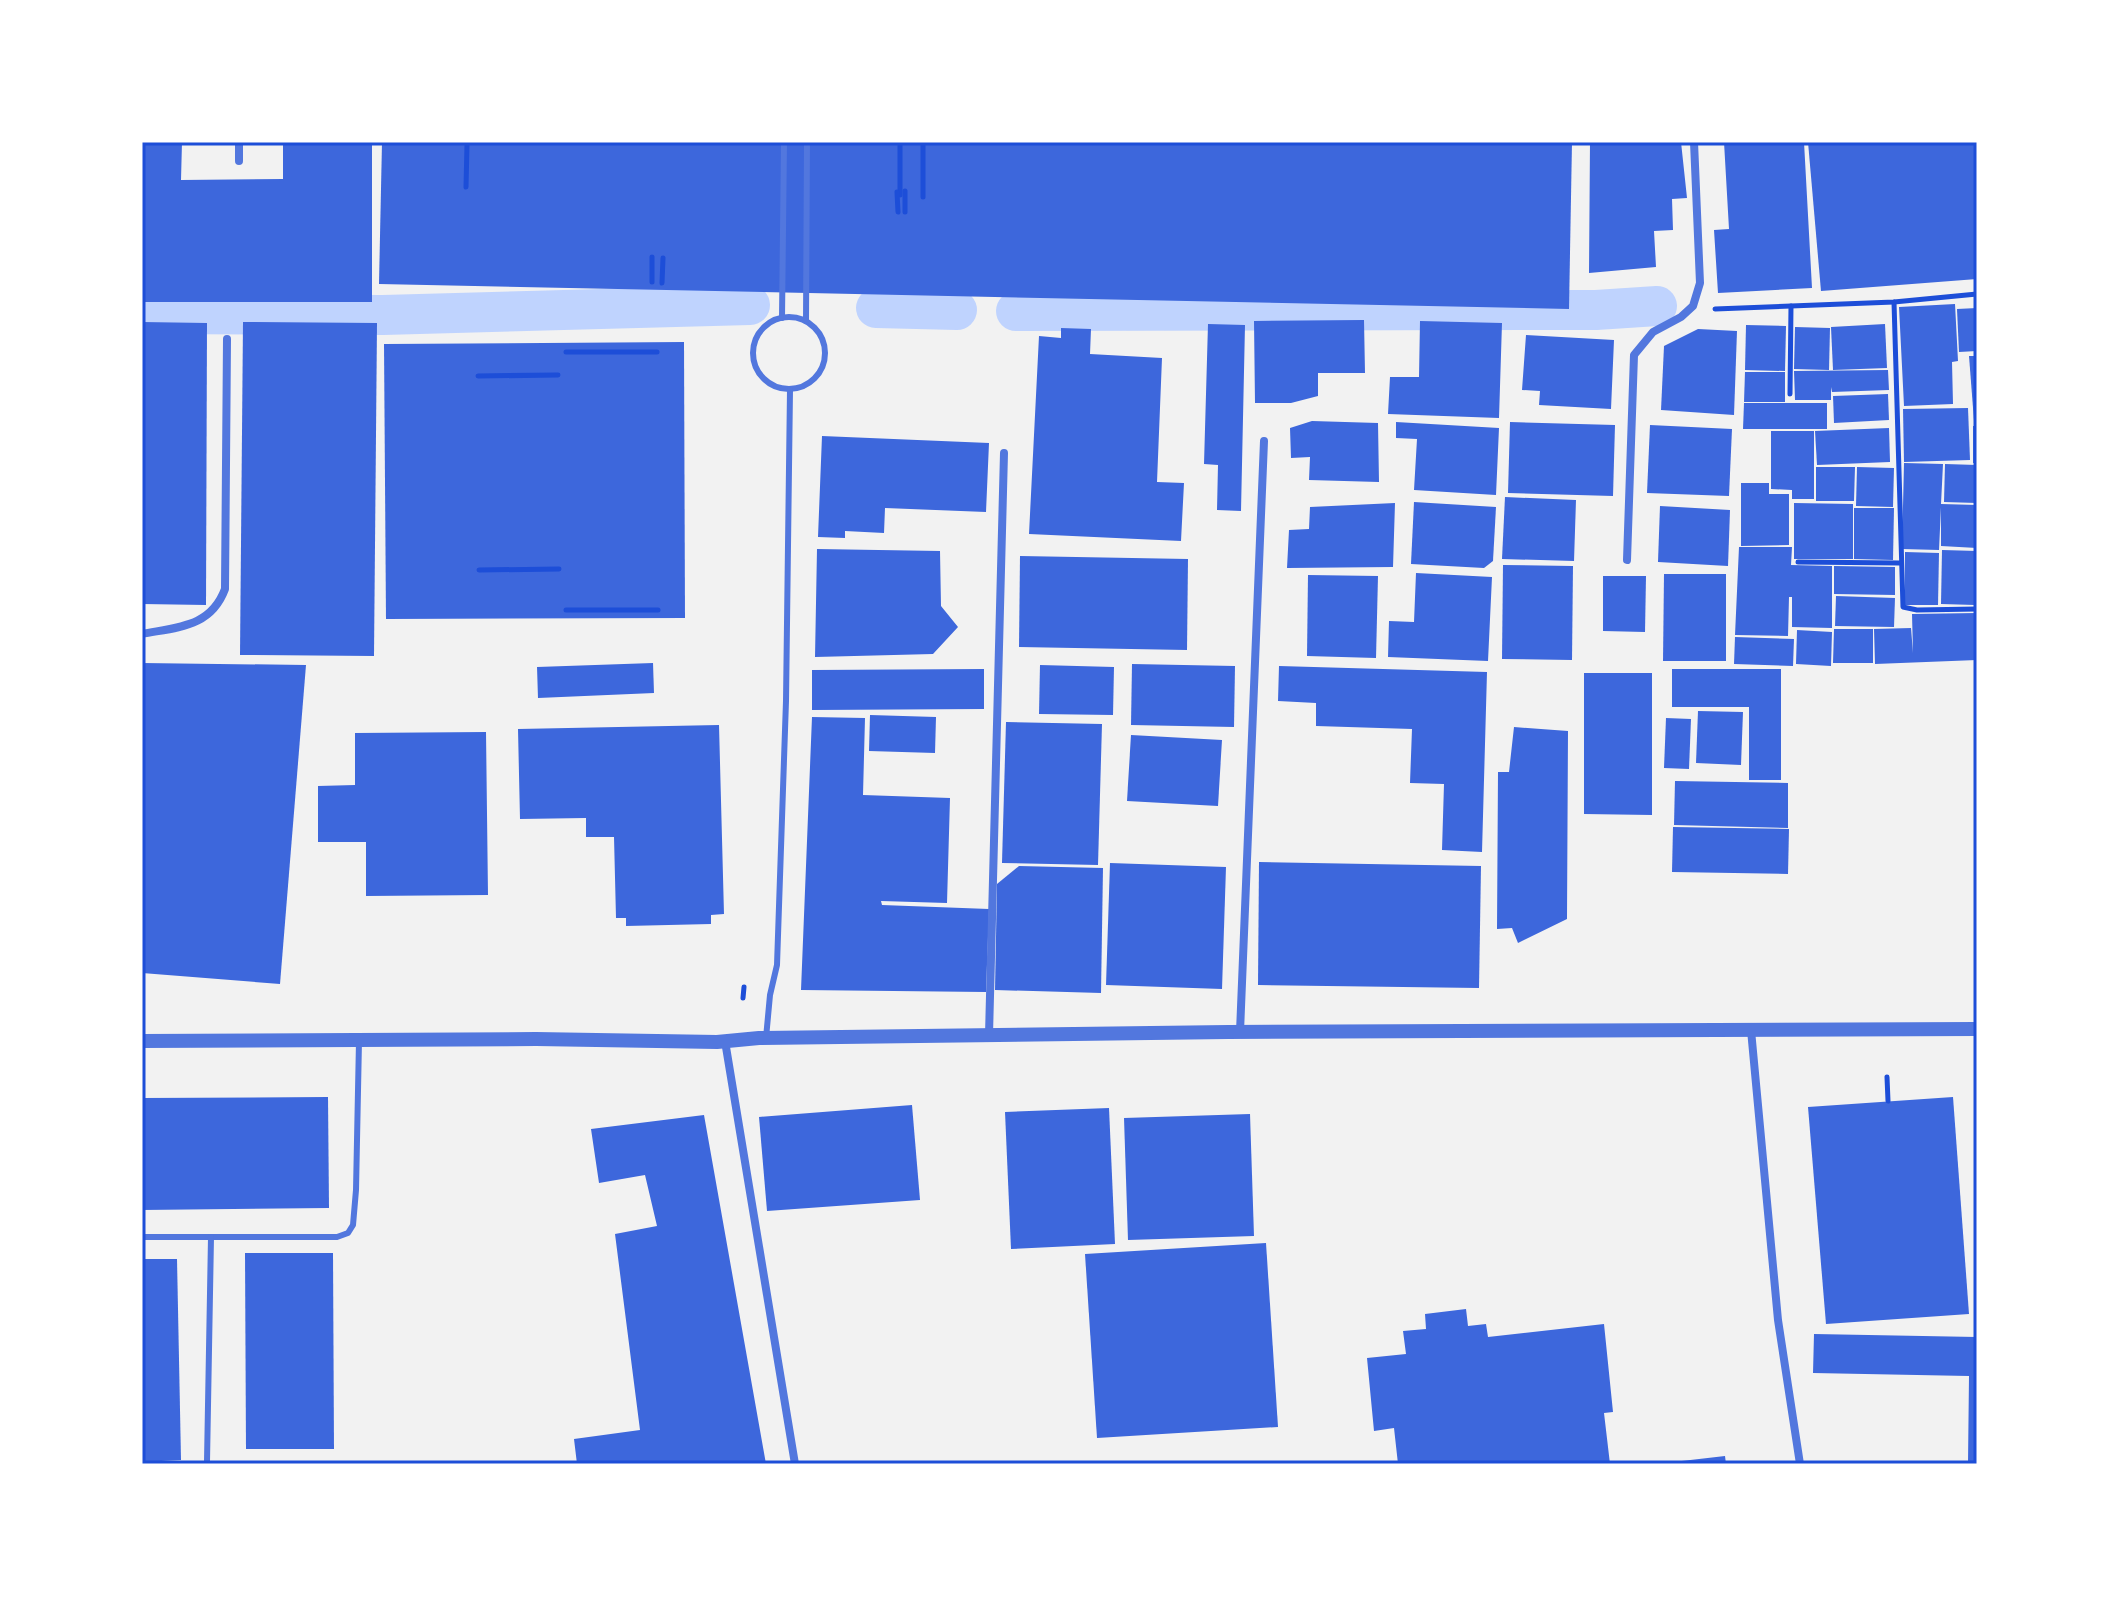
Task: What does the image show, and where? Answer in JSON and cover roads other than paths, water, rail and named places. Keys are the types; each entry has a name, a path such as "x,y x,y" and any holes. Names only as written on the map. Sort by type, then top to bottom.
{"street":[{"path":"239,142 239,161"},
{"path":"1627,560 1634,355 1653,332 1681,317 1693,306 1700,283 1694,142"},
{"path":"142,634 180,627 205,618 219,606 225,589 227,339"},
{"path":"1240,1032 1264,441"},
{"path":"989,1035 1004,453"},
{"path":"142,1041 725,1041 1240,1032 1977,1029"},
{"path":"1751,1030 1778,1320 1800,1464"},
{"path":"725,1041 795,1464"}],"lane":[{"path":"782,318 784,142"},
{"path":"806,321 807,142"},
{"path":"794,317 806,321 816,329 822,340 824,363 811,382 802,388 790,390 769,383 755,365 755,341 771,323 782,318 794,317"},
{"path":"766,1038 770,995 777,965 788,606 790,390"},
{"path":"142,1237 337,1237 348,1233 353,1225 356,1190 359,1040"},
{"path":"207,1462 211,1237"}],"waterway":[{"path":"142,314 383,315 750,305"},
{"path":"1016,311 1596,310 1657,306"},
{"path":"876,308 957,310"}]}
